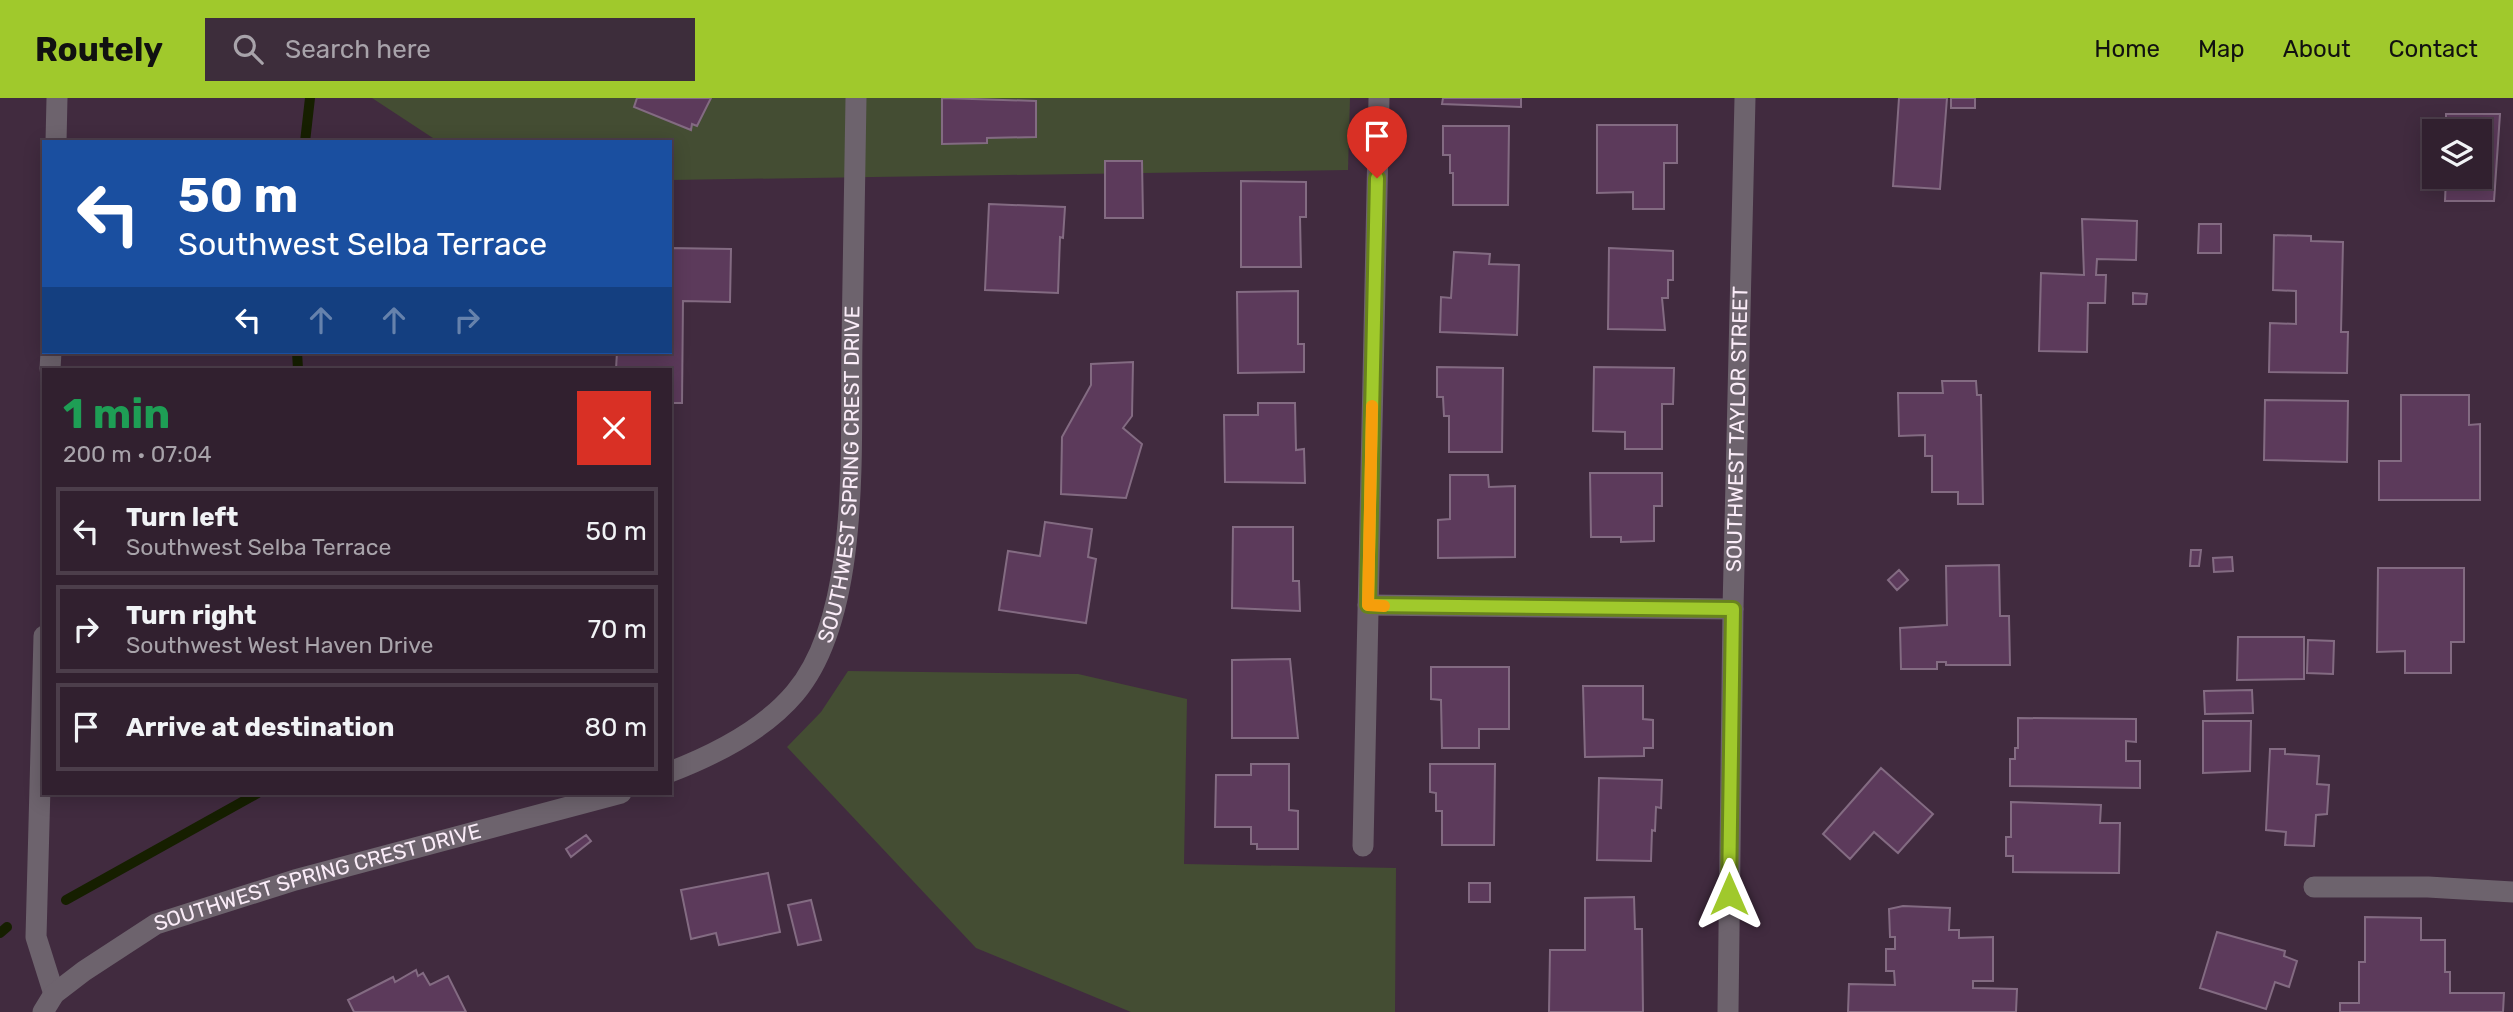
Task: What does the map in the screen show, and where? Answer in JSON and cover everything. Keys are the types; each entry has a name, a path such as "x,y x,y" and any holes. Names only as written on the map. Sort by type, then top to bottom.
{"street":[{"path":"56,140 57,98"},
{"name":"SOUTHWEST SPRING CREST DRIVE","path":"672,771 696,762 768,719 796,692 816,657 832,615 842,570 849,491 856,98"},
{"path":"1363,846 1379,98"},
{"name":"SOUTHWEST TAYLOR STREET","path":"1728,1012 1733,609 1745,98"},
{"path":"1368,605 1733,609"},
{"path":"42,711 36,937 49,1003"},
{"name":"SOUTHWEST SPRING CREST DRIVE","path":"49,1003 108,952 156,924 295,880 614,795"},
{"path":"2314,887 2428,887 2513,892"}],"green space":[{"path":"372,98 1350,98 1348,170 672,180 672,140 436,140"},
{"path":"848,671 1078,674 1187,699 1184,864 1396,868 1395,1012 1131,1012 976,948 787,747 821,712"}],"building":[{"path":"637,98 711,98 697,126 692,124 691,130 634,107"},
{"path":"942,98 1036,101 1036,137 987,138 987,143 942,144"},
{"path":"1443,98 1521,98 1521,107 1442,104"},
{"path":"1899,98 1947,98 1940,189 1893,186"},
{"path":"1951,98 1975,98 1975,108 1951,108"},
{"path":"2446,114 2500,114 2494,201 2445,201 2446,189 2492,189 2492,119 2446,119"},
{"path":"1597,125 1677,125 1677,163 1664,163 1664,209 1633,209 1633,192 1597,193"},
{"path":"1443,126 1509,126 1508,205 1453,205 1453,173 1450,173 1450,155 1443,155"},
{"path":"1105,161 1142,161 1143,218 1105,218"},
{"path":"1241,181 1306,182 1306,217 1300,217 1301,267 1241,267"},
{"path":"989,204 1065,207 1063,238 1060,237 1058,293 985,290"},
{"path":"2082,219 2137,221 2136,260 2097,259 2096,275 2106,275 2105,303 2088,303 2087,352 2039,351 2041,273 2084,275"},
{"path":"2199,224 2221,224 2221,253 2198,253"},
{"path":"2274,235 2311,236 2311,241 2343,242 2341,332 2348,332 2347,373 2269,372 2270,323 2296,324 2296,291 2273,290"},
{"path":"672,248 731,249 730,302 683,301 682,403 672,403 672,368 616,368 617,354 672,354"},
{"path":"1609,248 1673,251 1673,280 1668,280 1668,298 1662,298 1665,330 1608,329"},
{"path":"1454,252 1490,254 1489,264 1519,265 1517,335 1440,332 1441,297 1451,298"},
{"path":"1298,291 1298,344 1304,344 1304,372 1238,373 1237,292"},
{"path":"2133,293 2147,294 2146,304 2133,304"},
{"path":"1133,362 1132,416 1123,428 1142,444 1126,498 1061,494 1062,437 1091,385 1091,364"},
{"path":"1437,367 1503,368 1502,452 1449,452 1449,416 1444,416 1443,397 1437,397"},
{"path":"1594,367 1674,368 1673,404 1662,404 1662,449 1625,449 1625,432 1593,431"},
{"path":"1942,381 1976,381 1977,395 1981,395 1983,504 1958,504 1958,492 1932,492 1932,456 1925,456 1925,435 1899,436 1898,393 1943,393"},
{"path":"2401,395 2469,395 2469,425 2480,424 2480,500 2379,500 2379,461 2401,461"},
{"path":"2265,400 2348,401 2347,462 2264,460"},
{"path":"1258,403 1295,403 1296,450 1304,449 1305,483 1225,482 1224,415 1258,415"},
{"path":"1590,473 1662,473 1662,506 1654,506 1654,541 1621,542 1621,537 1591,537"},
{"path":"1450,475 1488,475 1489,487 1515,486 1515,557 1438,558 1438,520 1450,519"},
{"path":"1045,522 1092,529 1088,557 1096,559 1086,623 999,610 1008,551 1040,556"},
{"path":"1233,527 1293,527 1293,581 1299,581 1300,611 1232,608"},
{"path":"2191,550 2201,550 2199,566 2190,566"},
{"path":"2232,557 2233,571 2214,572 2213,558"},
{"path":"1999,565 2000,616 2009,616 2010,665 1946,665 1946,662 1937,662 1937,669 1901,669 1900,628 1947,625 1946,566"},
{"path":"2378,568 2464,568 2464,642 2451,642 2451,673 2405,673 2405,651 2377,652"},
{"path":"1899,570 1908,580 1897,590 1888,580"},
{"path":"2238,637 2304,637 2304,679 2237,680"},
{"path":"2308,640 2334,641 2333,674 2307,673"},
{"path":"1290,659 1298,738 1232,738 1232,660"},
{"path":"1431,667 1509,667 1509,729 1479,729 1479,748 1442,748 1441,700 1431,699"},
{"path":"1583,686 1643,686 1643,719 1653,720 1653,748 1644,748 1644,756 1585,757"},
{"path":"2252,690 2253,713 2205,714 2204,691"},
{"path":"2018,718 2136,719 2136,742 2126,741 2126,761 2140,761 2140,788 2010,786 2010,759 2015,759 2015,748 2018,748"},
{"path":"2203,721 2251,721 2250,771 2203,773"},
{"path":"2270,749 2285,749 2285,754 2319,756 2317,784 2329,785 2327,814 2316,815 2314,846 2285,845 2286,832 2266,830"},
{"path":"1251,764 1289,764 1289,810 1298,811 1298,849 1257,849 1257,844 1251,844 1251,827 1215,827 1216,775 1251,775"},
{"path":"1430,764 1495,764 1494,845 1442,845 1442,811 1436,811 1436,793 1430,792"},
{"path":"1881,768 1933,814 1898,853 1874,832 1850,859 1823,834"},
{"path":"1599,778 1662,780 1661,808 1656,807 1655,831 1652,830 1651,861 1597,860"},
{"path":"2011,802 2101,805 2100,823 2120,823 2119,873 2013,872 2013,856 2006,856 2006,837 2011,837"},
{"path":"586,835 591,841 571,857 566,849"},
{"path":"768,873 780,932 719,945 716,933 691,939 681,890"},
{"path":"1469,883 1490,883 1490,902 1469,902"},
{"path":"1634,897 1635,929 1642,929 1643,1012 1549,1012 1550,950 1585,950 1585,898"},
{"path":"811,900 821,940 798,945 788,905"},
{"path":"1903,906 1950,908 1949,930 1959,930 1959,938 1993,937 1993,981 1973,981 1973,988 2017,989 2016,1012 1848,1012 1849,984 1895,985 1894,971 1886,971 1886,949 1895,949 1895,937 1890,937 1889,909"},
{"path":"2365,917 2421,918 2421,940 2445,940 2445,972 2450,972 2450,993 2504,993 2503,1012 2340,1012 2340,1003 2359,1003 2359,962 2365,962"},
{"path":"2217,932 2285,951 2284,956 2297,961 2289,987 2275,982 2266,1009 2200,988"},
{"path":"416,970 418,976 423,973 430,985 448,976 466,1012 354,1012 348,1000 393,977 395,982"}],"waterway":[{"path":"305,140 310,98"},
{"path":"297,354 298,368"},
{"path":"66,900 254,795"},
{"path":"0,933 7,927"}],"slow traffic":[{"path":"1372,406 1368,605 1384,606"}],"route":[{"path":"1377,178 1368,605 1733,609 1729,894"}]}
